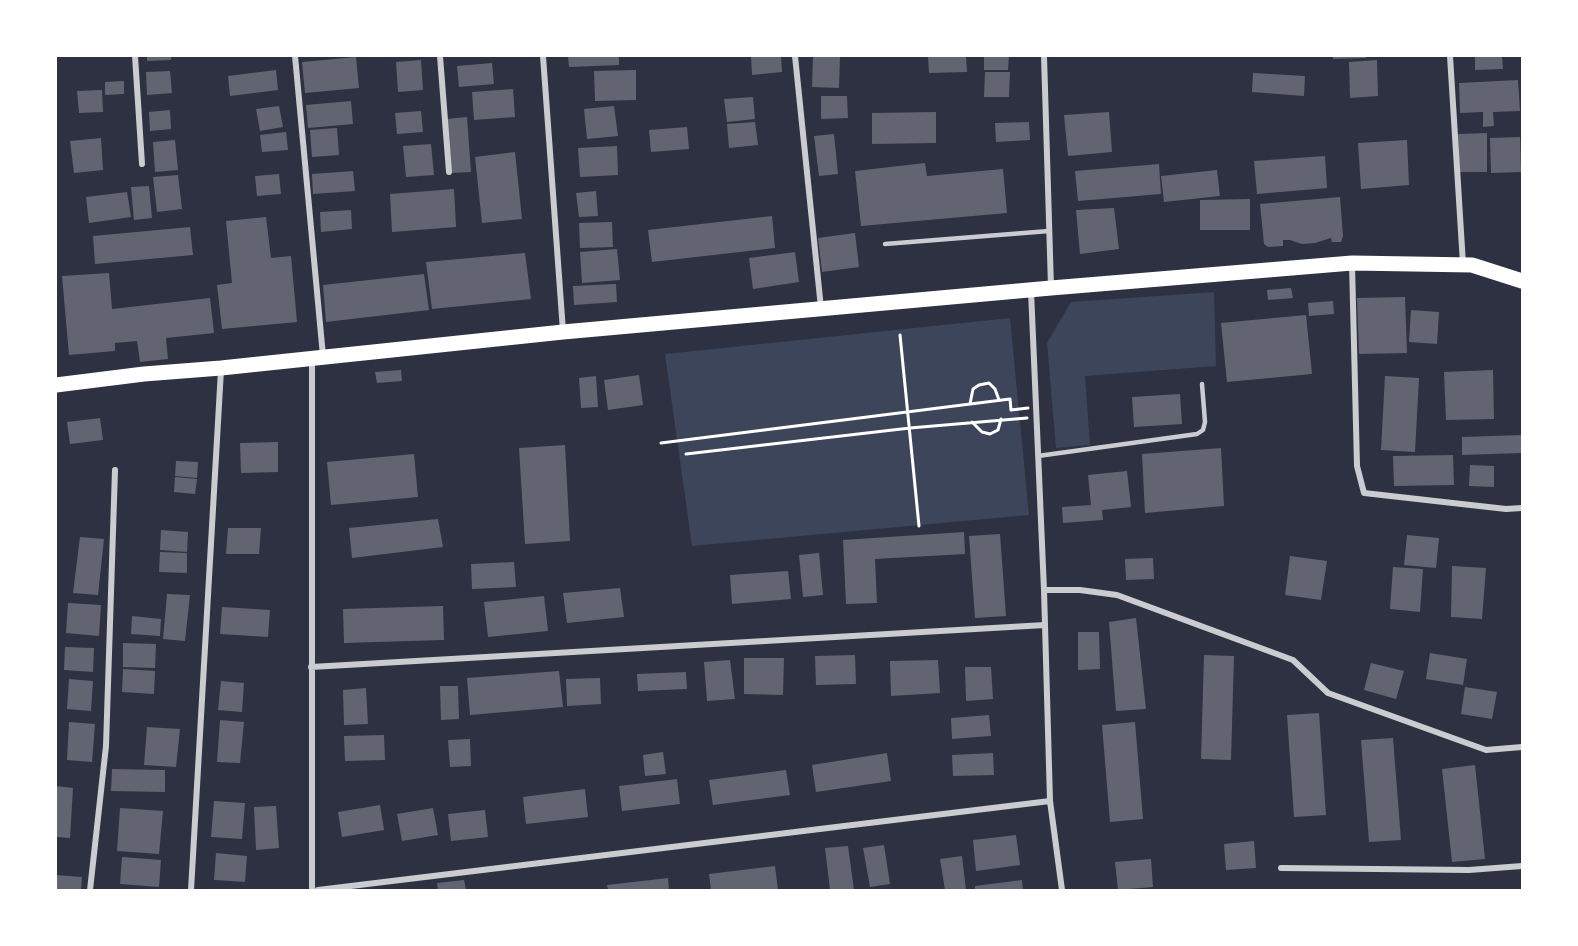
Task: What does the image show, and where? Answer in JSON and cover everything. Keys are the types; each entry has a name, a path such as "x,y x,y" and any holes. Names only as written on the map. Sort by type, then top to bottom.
{"main road":[{"path":"56,385 563,332 1352,263 1472,265 1522,281"}],"street":[{"path":"135,56 142,164"},
{"path":"295,56 317,357 311,667 312,891"},
{"path":"440,56 449,172"},
{"path":"543,56 563,332"},
{"path":"795,56 821,309"},
{"path":"1044,56 1051,288"},
{"path":"1450,56 1462,265"},
{"path":"1352,263 1357,466 1364,493 1506,509 1522,508"},
{"path":"1031,291 1044,590 1050,801 1062,891"},
{"path":"191,891 221,368"},
{"path":"90,891 106,746 115,470"},
{"path":"1044,590 1080,590 1117,595 1293,660 1328,693 1486,750 1522,747"},
{"path":"311,667 1045,625"},
{"path":"318,891 1050,801"},
{"path":"1281,868 1469,870 1522,866"}],"lane":[{"path":"885,244 1049,231"},
{"path":"1038,456 1197,434 1203,430 1205,422 1202,384"}],"path":[{"path":"900,335 919,526"},
{"path":"970,404 973,389 989,383 995,389 999,400"},
{"path":"661,443 999,400 1010,399 1011,410 1036,407"},
{"path":"686,454 909,428 1000,419 1037,418"},
{"path":"972,422 982,432 990,434 998,430 1000,419"}],"shaded area":[{"path":"1214,292 1216,366 1085,376 1090,445 1056,448 1047,343 1071,302"},
{"path":"1010,318 1029,515 692,546 665,354"}],"building":[{"path":"147,56 171,56 171,60 147,61"},
{"path":"568,56 619,56 619,65 569,67"},
{"path":"751,56 781,56 782,72 752,75"},
{"path":"813,56 840,56 839,88 812,87"},
{"path":"928,56 966,56 967,72 929,73"},
{"path":"984,56 1009,56 1008,70 984,70"},
{"path":"1333,56 1366,56 1366,58 1333,59"},
{"path":"1475,56 1502,56 1503,69 1475,70"},
{"path":"356,57 359,88 305,93 302,62"},
{"path":"421,60 423,90 398,92 396,62"},
{"path":"1377,60 1378,96 1350,98 1349,62"},
{"path":"492,63 494,84 459,87 457,66"},
{"path":"276,70 278,90 230,96 228,76"},
{"path":"636,70 636,100 595,101 594,71"},
{"path":"170,71 172,93 147,95 146,72"},
{"path":"985,72 1010,72 1009,97 984,97"},
{"path":"1253,73 1305,76 1304,96 1252,92"},
{"path":"1518,80 1520,111 1493,112 1494,126 1483,127 1483,112 1460,113 1459,83"},
{"path":"124,81 124,94 105,95 105,82"},
{"path":"513,89 515,117 474,120 472,92"},
{"path":"102,90 103,112 79,113 77,91"},
{"path":"821,96 847,96 848,118 821,119"},
{"path":"753,97 755,119 727,122 724,99"},
{"path":"351,101 353,124 308,128 306,105"},
{"path":"279,106 283,127 260,131 256,109"},
{"path":"614,106 618,136 587,139 584,109"},
{"path":"170,110 171,129 150,131 149,112"},
{"path":"421,111 423,132 397,134 395,113"},
{"path":"936,112 936,143 872,144 872,113"},
{"path":"1109,112 1112,152 1068,156 1064,115"},
{"path":"467,117 471,172 450,173 446,119"},
{"path":"755,122 758,145 729,148 727,124"},
{"path":"1029,122 1030,140 996,142 995,123"},
{"path":"687,127 689,149 651,152 649,130"},
{"path":"337,128 339,155 312,157 310,130"},
{"path":"286,132 288,150 262,152 260,135"},
{"path":"1487,133 1487,172 1459,172 1458,134"},
{"path":"834,134 838,174 819,176 814,136"},
{"path":"1520,137 1521,172 1491,173 1490,138"},
{"path":"101,138 103,170 74,173 70,141"},
{"path":"175,140 178,170 155,172 153,142"},
{"path":"1407,140 1409,185 1361,189 1358,143"},
{"path":"431,144 434,175 406,177 403,146"},
{"path":"617,146 618,175 580,177 578,148"},
{"path":"515,152 522,219 482,223 475,157"},
{"path":"1325,156 1327,188 1257,194 1254,161"},
{"path":"925,163 927,176 1003,169 1007,213 861,226 855,171"},
{"path":"1159,164 1161,194 1078,201 1075,171"},
{"path":"1217,170 1220,196 1164,202 1161,176"},
{"path":"353,171 355,191 313,194 312,174"},
{"path":"279,174 281,194 257,196 255,176"},
{"path":"178,175 182,209 157,212 153,177"},
{"path":"149,186 152,218 134,220 131,187"},
{"path":"454,189 456,227 392,232 390,194"},
{"path":"596,191 598,216 579,217 576,193"},
{"path":"127,192 131,217 89,223 86,197"},
{"path":"1340,197 1343,236 1341,242 1332,242 1331,238 1302,244 1283,240 1283,246 1268,247 1264,244 1260,204"},
{"path":"1250,199 1250,230 1200,230 1200,200"},
{"path":"1114,208 1119,249 1080,254 1076,210"},
{"path":"351,210 352,229 321,232 320,212"},
{"path":"772,216 775,248 652,262 648,230"},
{"path":"266,217 271,258 291,256 297,322 222,329 217,285 232,283 226,221"},
{"path":"612,222 613,247 580,248 579,223"},
{"path":"190,227 193,255 95,264 93,236"},
{"path":"855,233 859,267 822,272 818,238"},
{"path":"617,249 620,280 582,283 580,252"},
{"path":"795,252 799,282 753,289 749,258"},
{"path":"525,253 531,299 432,309 426,262"},
{"path":"109,273 112,309 210,298 214,333 166,338 168,359 140,362 137,341 115,343 115,351 69,355 62,276"},
{"path":"424,274 429,310 326,322 323,285"},
{"path":"616,284 617,302 574,305 573,286"},
{"path":"1291,288 1293,298 1268,300 1267,290"},
{"path":"1405,297 1407,353 1359,354 1357,298"},
{"path":"1333,301 1334,314 1309,316 1308,303"},
{"path":"1411,310 1439,312 1437,344 1409,342"},
{"path":"1306,315 1312,374 1227,382 1221,323"},
{"path":"401,370 402,381 377,383 375,372"},
{"path":"1493,370 1494,419 1446,420 1444,372"},
{"path":"639,375 643,405 608,410 604,380"},
{"path":"596,376 598,407 581,408 579,378"},
{"path":"1385,376 1419,378 1415,452 1381,450"},
{"path":"1180,394 1182,424 1134,427 1132,397"},
{"path":"100,418 103,440 70,444 67,422"},
{"path":"1522,435 1522,453 1462,455 1462,437"},
{"path":"278,442 278,472 241,473 240,443"},
{"path":"565,445 570,541 525,544 519,448"},
{"path":"1221,448 1224,506 1145,513 1142,454"},
{"path":"414,454 418,497 331,505 327,462"},
{"path":"1453,455 1454,485 1394,486 1393,456"},
{"path":"176,461 198,462 197,478 175,476"},
{"path":"1470,465 1494,466 1494,487 1469,486"},
{"path":"1127,471 1131,507 1102,510 1103,520 1063,523 1062,507 1091,505 1088,475"},
{"path":"175,477 197,479 195,494 174,492"},
{"path":"438,519 443,547 352,558 349,528"},
{"path":"228,528 261,528 259,554 226,554"},
{"path":"161,530 188,532 187,552 160,550"},
{"path":"964,532 965,554 875,559 877,603 846,604 843,540"},
{"path":"1000,534 1006,616 975,618 969,536"},
{"path":"1407,535 1439,538 1436,568 1404,565"},
{"path":"80,537 104,539 98,595 73,593"},
{"path":"160,552 187,553 187,573 159,572"},
{"path":"819,553 823,595 803,597 799,555"},
{"path":"1290,556 1327,561 1321,600 1285,595"},
{"path":"1153,558 1154,579 1126,580 1125,559"},
{"path":"514,562 516,587 472,589 471,564"},
{"path":"1452,566 1486,568 1482,619 1451,617"},
{"path":"1393,567 1423,569 1420,612 1390,609"},
{"path":"788,571 791,599 732,604 730,575"},
{"path":"620,588 624,617 567,623 563,593"},
{"path":"167,594 190,595 185,641 163,639"},
{"path":"544,596 548,631 488,637 484,602"},
{"path":"68,603 101,605 99,636 66,633"},
{"path":"443,606 444,640 344,643 343,609"},
{"path":"222,607 270,610 268,637 220,634"},
{"path":"132,616 161,619 160,636 131,634"},
{"path":"1136,618 1146,709 1116,711 1109,622"},
{"path":"1078,632 1099,632 1100,669 1078,670"},
{"path":"123,643 156,644 155,668 123,667"},
{"path":"65,647 94,648 93,672 64,670"},
{"path":"1430,653 1467,659 1463,685 1426,679"},
{"path":"855,655 856,684 816,685 815,656"},
{"path":"1204,655 1234,656 1231,760 1201,759"},
{"path":"744,658 784,658 783,695 744,694"},
{"path":"730,660 735,699 707,701 704,662"},
{"path":"938,660 940,693 891,696 890,661"},
{"path":"1371,663 1404,671 1396,699 1364,690"},
{"path":"965,667 991,667 993,699 966,701"},
{"path":"123,669 155,671 154,694 122,692"},
{"path":"559,671 563,707 470,715 467,678"},
{"path":"686,672 687,689 638,691 637,674"},
{"path":"600,678 601,704 567,706 566,679"},
{"path":"69,679 93,681 91,711 67,709"},
{"path":"221,681 244,683 242,712 218,710"},
{"path":"440,686 458,686 459,719 441,720"},
{"path":"1465,687 1497,692 1492,719 1461,714"},
{"path":"366,688 368,724 344,725 343,690"},
{"path":"1319,713 1326,815 1294,817 1287,715"},
{"path":"989,715 991,736 952,739 951,718"},
{"path":"220,720 244,722 240,763 217,762"},
{"path":"69,722 95,724 92,762 67,760"},
{"path":"1135,722 1143,819 1110,822 1102,725"},
{"path":"147,727 180,729 176,767 144,765"},
{"path":"384,735 385,760 345,761 344,736"},
{"path":"1393,738 1401,840 1369,842 1361,740"},
{"path":"470,739 471,766 450,767 448,740"},
{"path":"663,752 666,774 645,776 643,755"},
{"path":"887,753 891,781 816,792 812,765"},
{"path":"993,753 994,775 953,776 952,755"},
{"path":"1475,765 1485,859 1452,862 1442,769"},
{"path":"112,769 165,770 165,792 111,791"},
{"path":"786,770 790,795 713,805 709,780"},
{"path":"677,779 680,804 622,811 619,786"},
{"path":"56,786 73,788 70,838 56,837"},
{"path":"585,789 588,817 526,824 523,797"},
{"path":"214,801 245,803 242,839 211,837"},
{"path":"380,805 384,830 342,837 338,812"},
{"path":"276,806 279,848 256,850 254,807"},
{"path":"120,808 163,811 159,854 117,851"},
{"path":"433,808 438,835 402,841 397,814"},
{"path":"485,810 488,837 451,841 448,814"},
{"path":"1016,835 1020,865 976,871 973,840"},
{"path":"1254,841 1256,868 1226,870 1224,844"},
{"path":"884,845 890,884 870,887 863,848"},
{"path":"848,846 854,890 830,890 825,848"},
{"path":"216,853 247,856 245,882 214,880"},
{"path":"962,856 966,890 945,890 940,859"},
{"path":"122,857 161,860 159,887 120,884"},
{"path":"1151,859 1153,887 1118,890 1115,862"},
{"path":"775,866 778,890 711,890 709,874"},
{"path":"56,875 82,877 81,890 56,890"},
{"path":"668,878 669,890 608,890 607,885"},
{"path":"464,880 466,890 438,890 437,883"},
{"path":"1022,880 1023,890 975,890 975,886"}]}
